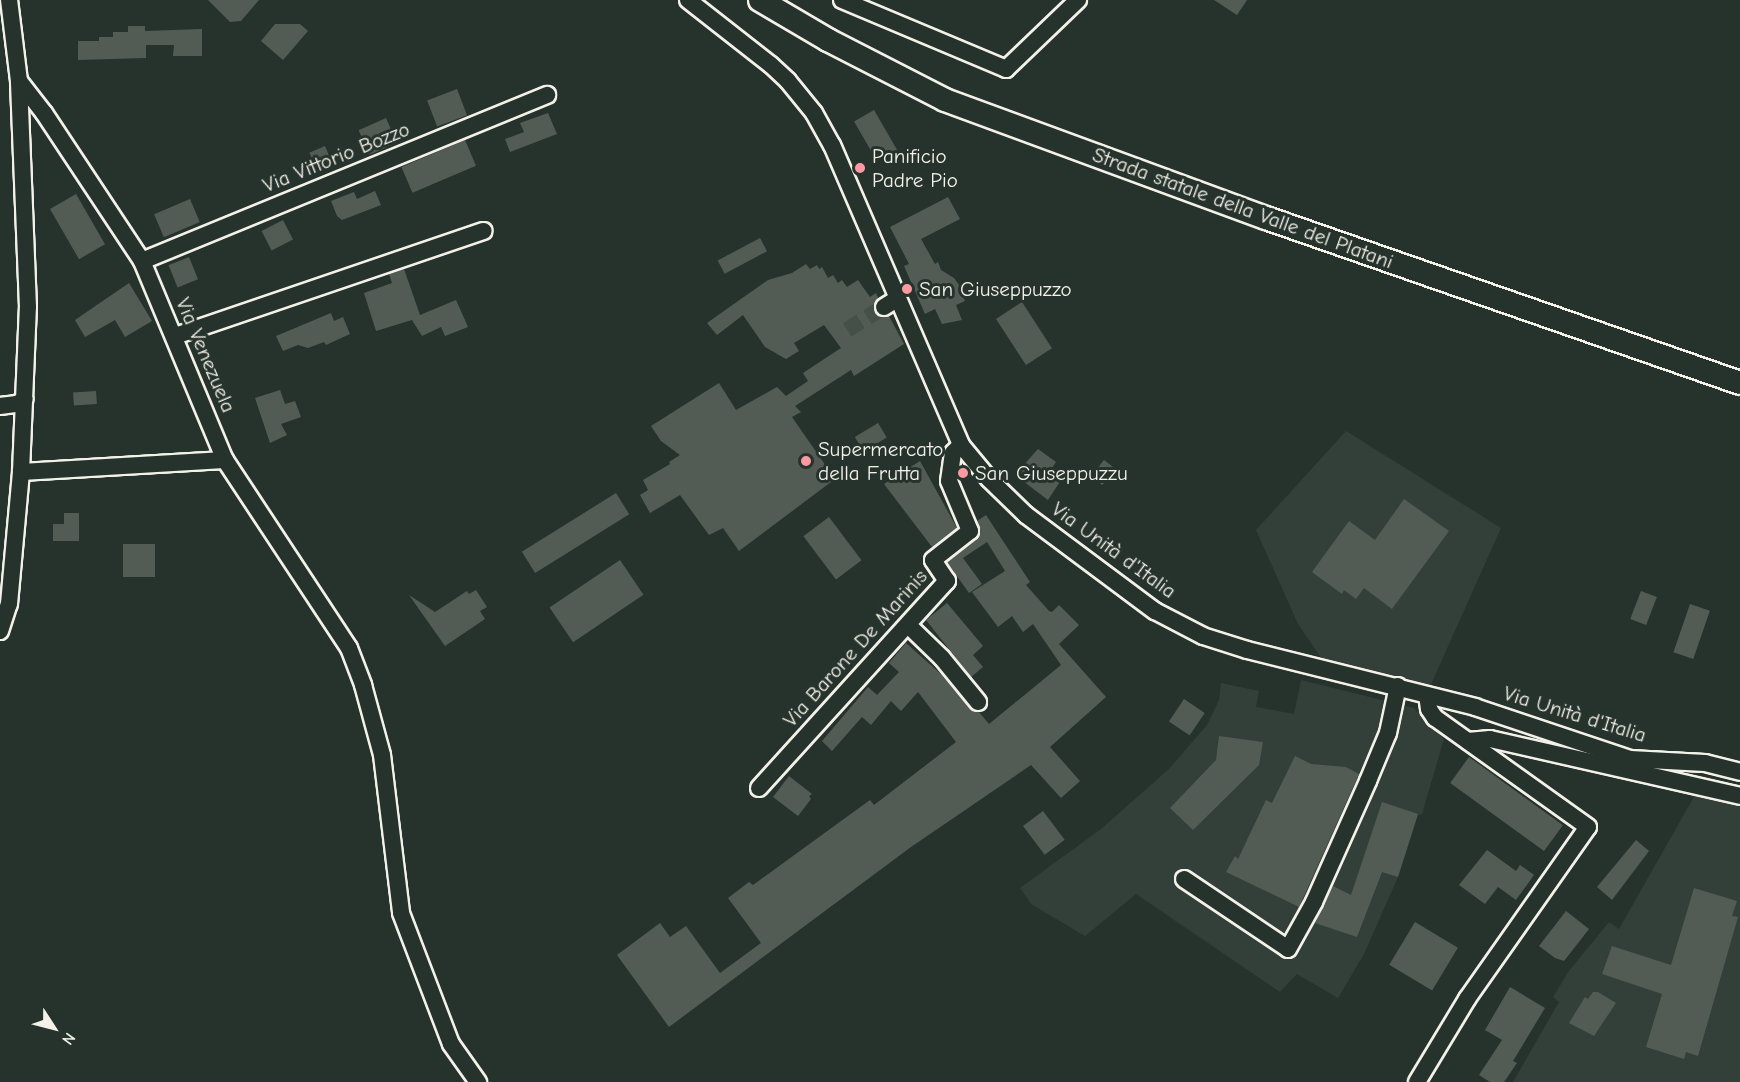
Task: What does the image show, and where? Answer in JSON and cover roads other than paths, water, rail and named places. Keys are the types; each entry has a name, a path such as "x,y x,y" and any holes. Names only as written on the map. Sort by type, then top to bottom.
{"main road":[{"name":"Strada statale della Valle del Platani","path":"760,0 828,40 945,100 1266,218 1740,383"}],"street":[{"path":"0,631 9,604 21,472 28,307 19,81 9,0"},
{"name":"Via Unità d'Italia","path":"688,0 771,65 788,81 814,113 832,145 891,303 962,445 989,479 1026,515 1155,611 1183,626 1247,650 1475,707 1630,759 1705,763 1740,772"},
{"path":"842,0 1006,69 1078,0"},
{"name":"Via Venezuela","path":"19,81 44,113 142,261 225,460 354,646 382,755 401,914 451,1044 478,1082"},
{"name":"Via Vittorio Bozzo","path":"142,261 547,95"},
{"path":"175,336 484,231"},
{"path":"0,406 17,404 25,399"},
{"name":"Via Barone De Marinis","path":"759,788 947,581 933,560 970,531 949,481 953,453 962,445"},
{"path":"21,472 225,460"},
{"path":"908,625 942,658 978,702"},
{"path":"1184,879 1287,949 1314,902 1388,733 1398,686"},
{"path":"1417,1082 1467,999 1588,826 1435,718 1429,709 1427,695"},
{"path":"1468,741 1490,739 1740,796"},
{"path":"1608,766 1630,759"}],"tunnel":[{"path":"847,330 884,307"}],"place":[{"name":"Panificio Padre Pio","path":"860,168"},
{"name":"San Giuseppuzzo","path":"907,289"},
{"name":"Supermercato della Frutta","path":"806,461"},
{"name":"San Giuseppuzzu","path":"963,473"}]}
